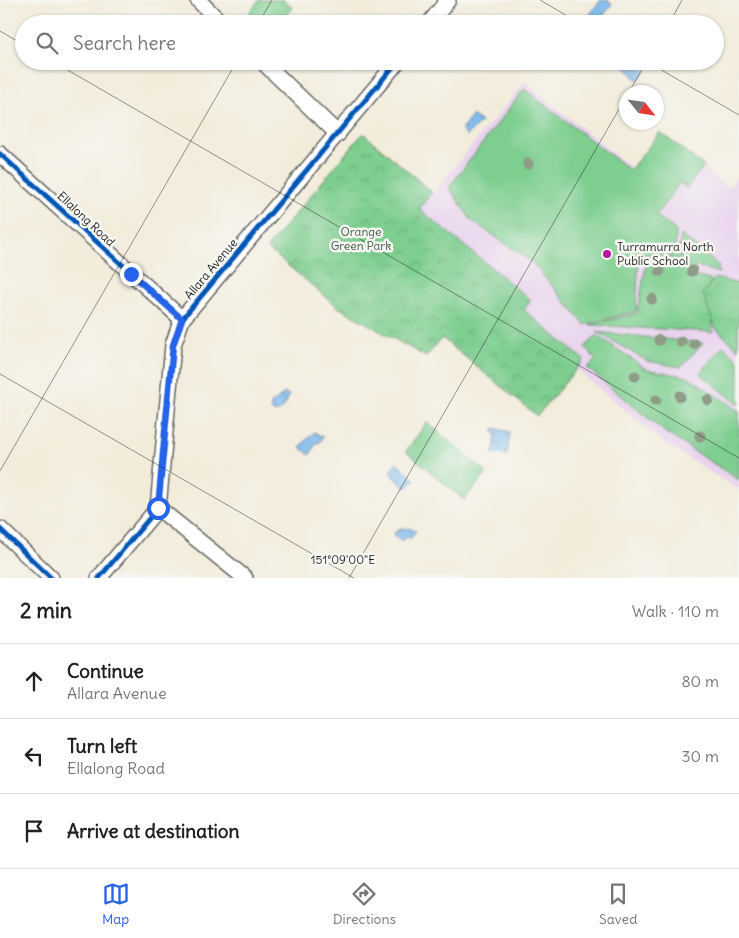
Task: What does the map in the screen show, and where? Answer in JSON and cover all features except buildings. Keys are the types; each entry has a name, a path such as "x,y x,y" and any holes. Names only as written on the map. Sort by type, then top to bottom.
{"street":[{"path":"198,0 213,15"},
{"path":"436,15 448,0"},
{"path":"271,70 338,134"},
{"name":"Allara Avenue","path":"158,508 173,345 182,319 391,70"},
{"name":"Ellalong Road","path":"0,154 182,319"},
{"path":"99,578 158,508 245,578"},
{"path":"0,529 50,578"}],"shaded area":[{"name":"Turramurra North Public School","path":"525,82 631,168 661,133 727,188 739,174 739,490 663,442 576,369 583,360 523,310 531,300 419,209"}],"green space":[{"path":"259,0 283,0 293,8 287,15 248,15"},
{"path":"524,89 630,170 660,132 704,166 687,188 679,182 656,215 676,231 675,256 679,256 681,235 718,265 719,273 696,266 692,276 711,280 713,332 590,325 637,313 647,260 672,256 639,254 636,311 585,325 532,262 471,220 449,187"},
{"name":"Orange Green Park","path":"363,133 432,192 419,209 531,300 524,310 584,360 537,416 442,338 426,357 338,307 267,248"},
{"path":"715,278 739,284 738,349 716,329 703,294"},
{"path":"597,332 703,343 681,367 647,361"},
{"path":"597,335 646,369 689,377 739,411 739,480 666,433 587,368 596,360 585,347"},
{"path":"723,346 739,360 739,405 700,373"},
{"path":"427,422 487,473 464,500 406,451"}],"water":[{"path":"601,0 608,0 612,4 604,15 589,15"},
{"path":"628,70 644,70 646,72 637,80"},
{"path":"473,115 481,122 467,136 461,130"},
{"path":"284,393 289,395 287,401 282,409 275,413 271,410 271,404"},
{"path":"494,428 510,432 507,455 493,454 496,435"},
{"path":"314,432 323,437 319,443 317,442 310,455 300,447"},
{"path":"397,462 415,480 406,489 390,472"},
{"path":"403,528 416,531 411,538 398,539 394,536 395,532"}],"cycle path":[{"path":"99,578 158,508 173,345 182,319 390,70"},
{"path":"0,154 182,319"},
{"path":"0,529 51,578"}],"place":[{"name":"Turramurra North Public School","path":"607,254"}],"route":[{"path":"131,274 182,319 173,345 158,508"}]}
